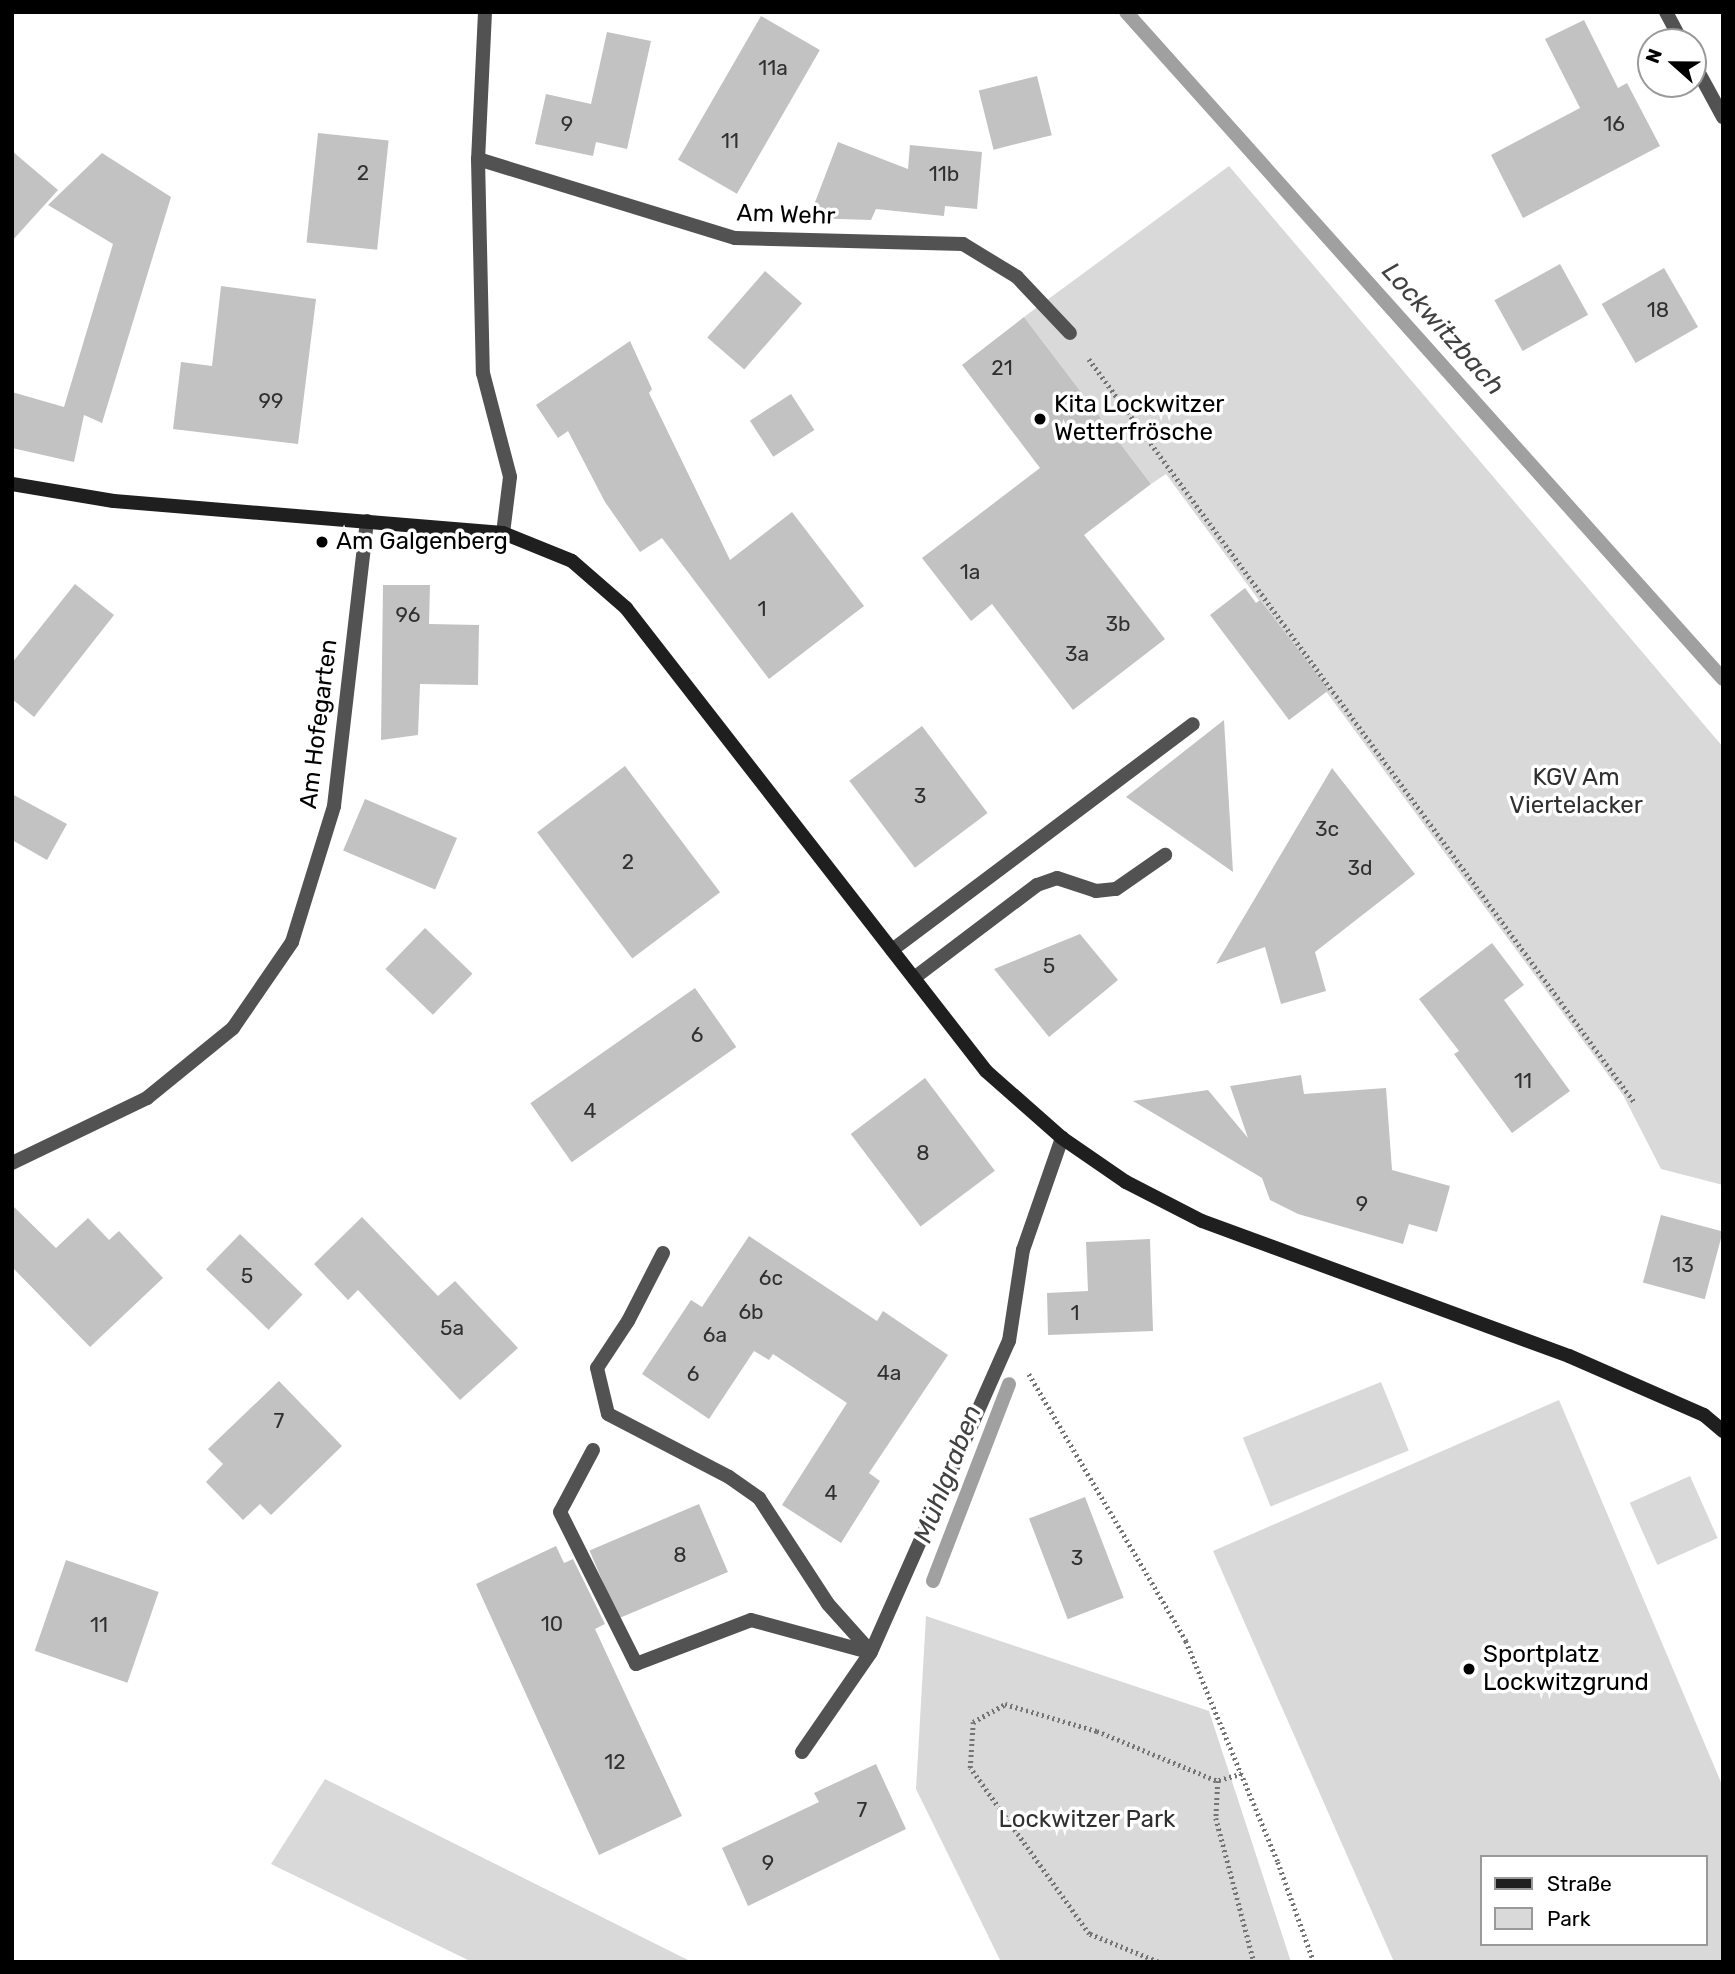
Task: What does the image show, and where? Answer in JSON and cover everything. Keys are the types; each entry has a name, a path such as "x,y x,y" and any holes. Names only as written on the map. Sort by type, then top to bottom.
{"main road":[{"path":"12,484 114,500 503,533 572,561 626,607 986,1071 1062,1138 1126,1182 1202,1221 1569,1356 1704,1415 1723,1431"}],"street":[{"path":"485,12 478,159 483,373 510,477 503,533"},
{"path":"1666,12 1675,28"},
{"path":"1707,88 1723,117"},
{"name":"Am Wehr","path":"478,159 734,239 964,244 1017,277 1070,333"},
{"name":"Am Hofegarten","path":"12,1163 147,1098 233,1028 292,942 334,806 366,521"},
{"path":"892,950 1193,724"},
{"path":"914,978 1037,885 1057,878 1096,891 1116,889 1165,855"},
{"path":"802,1752 871,1652 1009,1340 1023,1250 1062,1138"},
{"path":"663,1253 628,1321 597,1368 608,1414 729,1477 759,1498 828,1604 871,1652"},
{"path":"593,1450 560,1512 636,1664 751,1620 871,1652"}],"path":[{"path":"1070,333 1635,1103"},
{"path":"1009,1340 1186,1641 1242,1773 1314,1962"},
{"path":"1158,1962 1089,1934 970,1768 973,1722 1005,1704 1097,1731 1218,1781 1242,1773"},
{"path":"1218,1781 1216,1818 1254,1962"}],"green space":[{"name":"KGV Am Viertelacker","path":"1229,166 1723,747 1723,1185 1661,1169 1623,1095 1166,474 1151,484 1024,317"},
{"path":"1381,1382 1409,1451 1271,1506 1243,1438"},
{"name":"Sportplatz Lockwitzgrund","path":"1559,1400 1723,1787 1723,1962 1394,1962 1213,1551"},
{"path":"1690,1476 1718,1538 1657,1565 1630,1503"},
{"name":"Lockwitzer Park","path":"926,1616 1209,1711 1291,1962 1001,1962 916,1789"},
{"path":"325,1779 692,1962 472,1962 271,1864"}],"building":[{"path":"761,16 820,50 737,194 678,160"},
{"path":"1584,20 1618,88 1627,83 1660,146 1523,218 1491,155 1580,108 1545,39"},
{"path":"607,32 651,41 627,149 596,142 593,156 535,144 546,94 591,104"},
{"path":"1037,76 1052,135 994,150 979,91"},
{"path":"318,133 389,140 377,250 307,242"},
{"path":"838,142 908,169 910,145 982,152 977,209 945,206 944,216 876,209 871,220 809,218"},
{"path":"12,151 58,190 12,241"},
{"path":"102,153 171,197 102,423 84,415 74,462 12,448 12,392 64,407 113,244 48,205"},
{"path":"1560,264 1588,315 1523,351 1494,300"},
{"path":"1664,268 1698,327 1636,363 1602,304"},
{"path":"765,271 802,303 744,370 707,337"},
{"path":"221,286 316,299 298,444 173,429 181,362 212,366"},
{"path":"1024,317 1151,484 1084,535 1165,639 1073,710 992,604 971,621 922,558 1040,468 962,365"},
{"path":"630,341 652,389 649,393 730,560 792,512 864,606 769,679 662,538 640,552 605,502 568,431 558,438 536,405"},
{"path":"791,394 814,430 773,457 750,421"},
{"path":"75,584 114,615 34,717 12,699 12,663"},
{"path":"383,585 430,585 429,624 479,625 478,685 420,684 418,735 381,740"},
{"path":"1245,588 1256,603 1260,600 1329,690 1289,720 1210,615"},
{"path":"1224,720 1233,872 1126,797"},
{"path":"922,726 988,813 915,868 849,781"},
{"path":"625,766 720,892 632,958 537,832"},
{"path":"1332,768 1415,874 1315,952 1326,991 1281,1004 1265,947 1216,964"},
{"path":"12,794 67,824 47,860 12,840"},
{"path":"365,799 457,838 435,890 343,851"},
{"path":"425,928 472,974 433,1015 385,969"},
{"path":"1080,934 1118,980 1049,1037 994,969"},
{"path":"1492,943 1524,985 1504,1000 1570,1091 1512,1133 1454,1054 1459,1051 1419,999"},
{"path":"695,988 736,1047 572,1162 530,1103"},
{"path":"1301,1075 1304,1094 1386,1088 1392,1170 1450,1186 1437,1232 1409,1224 1403,1244 1298,1214 1270,1200 1262,1178 1133,1101 1208,1090 1248,1138 1230,1086"},
{"path":"925,1078 995,1171 921,1227 851,1134"},
{"path":"12,1205 56,1248 88,1218 109,1240 119,1231 163,1278 90,1347 12,1267"},
{"path":"1661,1215 1723,1232 1705,1299 1643,1283"},
{"path":"362,1217 438,1296 455,1281 518,1348 460,1400 358,1290 348,1300 314,1264"},
{"path":"240,1234 303,1294 269,1330 206,1269"},
{"path":"749,1236 877,1321 883,1311 948,1355 869,1473 880,1481 841,1543 782,1505 847,1403 773,1354 769,1360 754,1351 709,1419 642,1374 691,1300 702,1307"},
{"path":"1150,1239 1153,1331 1048,1335 1047,1293 1088,1291 1086,1242"},
{"path":"279,1381 342,1446 271,1515 260,1504 243,1520 206,1482 223,1464 208,1449"},
{"path":"1085,1497 1124,1598 1068,1619 1029,1519"},
{"path":"699,1504 728,1572 618,1619 589,1550"},
{"path":"556,1546 564,1563 573,1559 605,1624 595,1629 682,1816 599,1855 476,1584"},
{"path":"66,1560 159,1592 127,1683 35,1651"},
{"path":"876,1764 906,1829 748,1906 722,1848 819,1802 814,1793"}],"waterway":[{"name":"Lockwitzbach","path":"1126,12 1723,679"},
{"name":"Mühlgraben","path":"933,1581 1009,1384"}],"place":[{"name":"Kita Lockwitzer Wetterfrösche","path":"1040,419"},
{"name":"Am Galgenberg","path":"322,542"},
{"name":"Sportplatz Lockwitzgrund","path":"1469,1669"}]}
